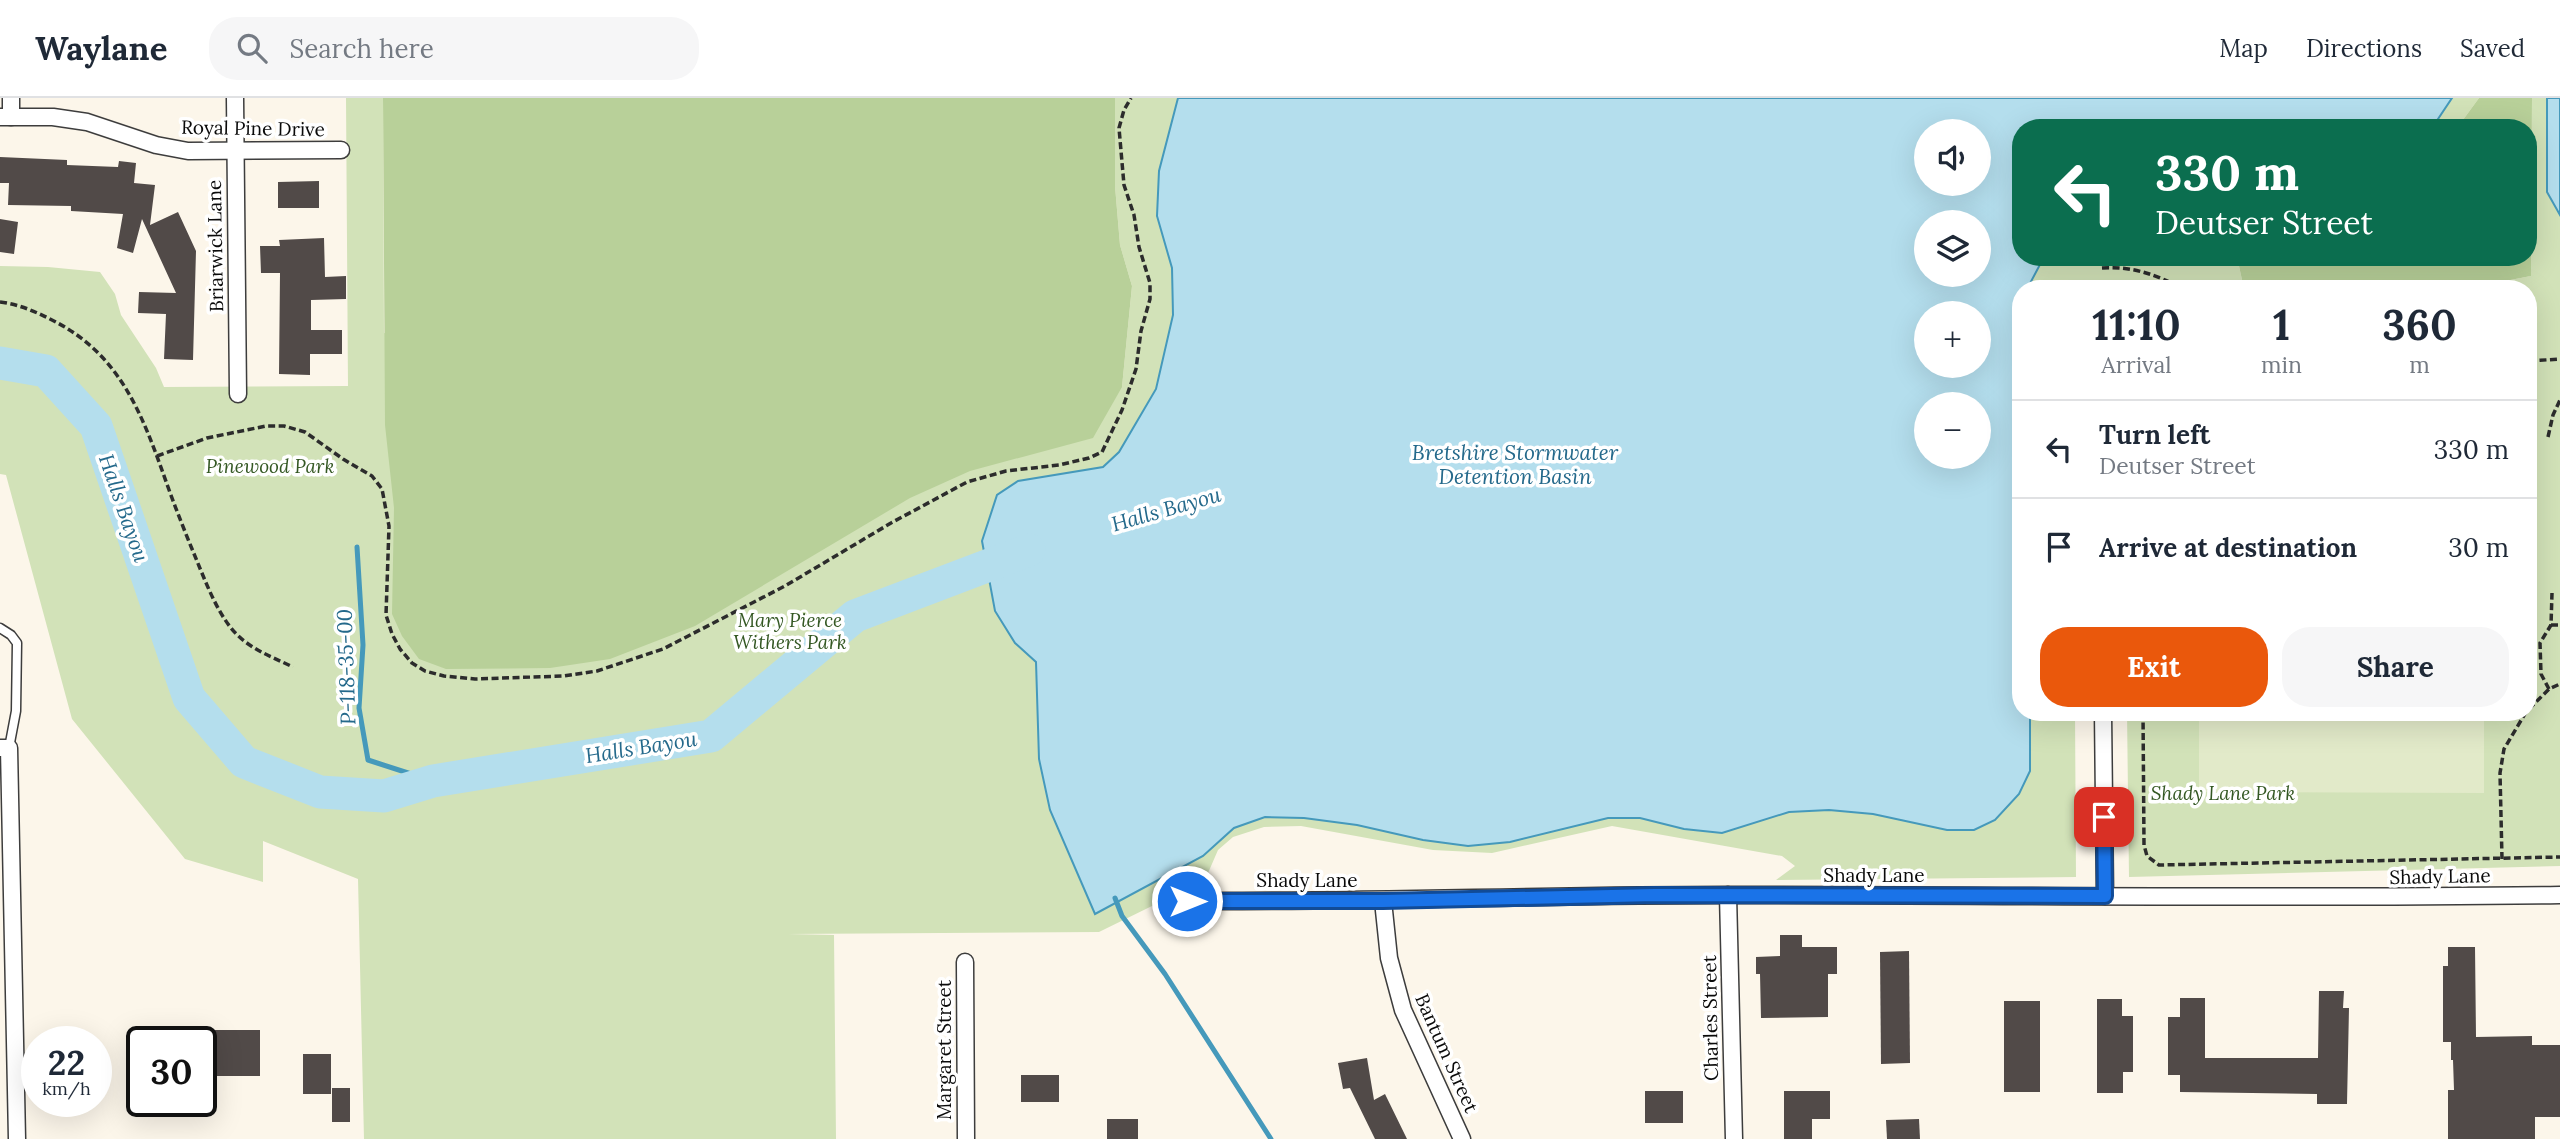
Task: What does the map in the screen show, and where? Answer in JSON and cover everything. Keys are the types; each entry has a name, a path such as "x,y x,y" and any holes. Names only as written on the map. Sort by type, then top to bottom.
{"street":[{"path":"6,117 11,98"},
{"name":"Briarwick Lane","path":"234,98 237,394"},
{"name":"Royal Pine Drive","path":"6,117 53,117 87,121 156,145 188,152 341,150"},
{"path":"2103,721 2105,896"},
{"path":"5,748 17,1139"},
{"name":"Shady Lane","path":"1187,901 1383,901 1728,895 2560,895"},
{"name":"Charles Street","path":"1728,895 1734,1139"},
{"name":"Bantum Street","path":"1383,901 1389,958 1403,1010 1462,1139"},
{"name":"Margaret Street","path":"965,961 966,1139"}],"lane":[{"path":"0,628 16,643 16,711 5,748"}],"path":[{"path":"157,456 208,438 266,426 284,426 305,432 372,476 382,489 389,526 386,615 400,649 412,663 425,671 475,679 563,676 597,671 663,649 785,586 935,497 967,482 1006,471 1059,465 1096,456 1101,452 1122,410 1136,369 1141,331 1150,299 1150,283 1124,185 1119,128 1124,110 1132,98"},
{"path":"2102,268 2124,267 2164,280"},
{"path":"0,302 13,303 63,326 85,341 115,370 142,416 218,608 231,628 247,643 293,667"},
{"path":"2537,360 2560,359"},
{"path":"2548,437 2560,400"},
{"path":"2549,689 2541,674 2540,643 2551,625 2552,593"},
{"path":"2551,625 2560,625"},
{"path":"2537,701 2549,689 2560,684"},
{"path":"2143,721 2144,845 2147,856 2159,865 2560,857"},
{"path":"2502,859 2500,773 2504,749 2521,721"}],"green space":[{"path":"346,98 383,98 384,333 1122,387 1132,286 1120,245 1115,186 1115,98 2479,98 2464,119 2012,119 2012,266 2239,266 2242,280 2012,280 2012,721 2075,721 2076,877 1776,880 1795,866 1782,856 1612,826 1492,853 1433,850 1301,826 1264,827 1233,837 1218,850 1205,880 1099,932 788,934 834,935 836,1139 364,1139 358,879 263,841 263,882 185,859 72,719 6,475 0,474 0,266 100,272 115,294 121,315 156,368 164,387 348,386"},
{"path":"383,98 1115,98 1115,186 1120,245 1132,286 1122,387 1093,438 970,471 910,498 695,626 610,659 550,668 446,669 419,659 402,636 392,614 394,508 385,425"},
{"path":"2479,98 2532,98 2532,119 2464,119"},
{"name":"Shady Lane Park","path":"2532,98 2560,98 2560,866 2129,877 2127,721 2537,721 2537,280 2510,280 2531,276 2531,266 2537,266 2537,119 2532,119"},
{"path":"2239,266 2531,266 2531,276 2510,280 2242,280"},
{"path":"2199,721 2484,721 2484,793 2199,792"}],"water":[{"name":"Bretshire Stormwater Detention Basin","path":"1178,98 2452,98 2438,119 2012,119 2012,266 2039,266 2032,280 2012,280 2012,721 2030,721 2030,771 2019,794 1995,820 1974,830 1947,830 1873,814 1829,810 1789,812 1722,833 1684,829 1640,818 1608,818 1510,842 1468,846 1423,840 1357,825 1304,818 1265,817 1234,828 1203,856 1095,914 1050,810 1039,759 1036,662 1015,643 995,611 982,541 997,495 1018,481 1103,467 1119,452 1156,389 1173,315 1172,268 1157,216 1159,171"},
{"path":"2547,98 2560,98 2560,215 2547,192"}],"building":[{"path":"0,157 67,160 67,165 118,167 119,161 136,163 134,183 155,185 150,225 178,212 196,251 193,360 164,359 166,314 138,313 139,292 176,293 142,219 133,253 117,248 123,214 71,211 71,206 8,205 9,183 0,183"},
{"path":"319,181 319,208 278,208 278,182"},
{"path":"0,219 18,222 14,254 0,252"},
{"path":"324,238 325,277 346,276 346,299 311,300 311,330 342,330 342,354 310,354 310,375 279,374 280,273 261,273 260,246 280,246 279,240"},
{"path":"1780,935 1802,935 1802,947 1837,947 1837,974 1828,974 1828,1017 1761,1018 1760,974 1756,974 1756,957 1780,956"},
{"path":"2448,947 2475,947 2476,1037 2532,1036 2532,1045 2560,1045 2560,1117 2535,1117 2535,1139 2448,1139 2448,1090 2454,1090 2451,1042 2443,1042 2443,966 2448,966"},
{"path":"1909,951 1910,1063 1881,1064 1880,952"},
{"path":"2319,991 2344,991 2343,1008 2349,1008 2347,1104 2317,1104 2317,1094 2180,1092 2180,1075 2168,1075 2168,1017 2180,1017 2180,998 2205,998 2205,1058 2318,1058"},
{"path":"2097,999 2122,999 2122,1016 2133,1016 2133,1072 2123,1072 2123,1093 2097,1093"},
{"path":"2004,1001 2040,1001 2040,1092 2004,1092"},
{"path":"217,1030 260,1030 260,1076 217,1076"},
{"path":"303,1054 331,1054 331,1094 303,1094"},
{"path":"1367,1058 1374,1100 1385,1094 1407,1139 1375,1139 1350,1088 1343,1089 1338,1063"},
{"path":"1021,1075 1059,1075 1059,1102 1021,1102"},
{"path":"332,1088 350,1088 350,1122 332,1122"},
{"path":"1645,1091 1683,1091 1683,1123 1645,1123"},
{"path":"1784,1091 1830,1091 1830,1119 1812,1119 1812,1139 1784,1139"},
{"path":"1107,1119 1138,1119 1138,1139 1107,1139"},
{"path":"1919,1119 1920,1139 1887,1139 1886,1120"}],"waterway":[{"name":"Halls Bayou","path":"0,363 46,371 96,426 189,698 244,762 320,792 384,796 433,781 711,736 855,616 1029,550"},
{"name":"P-118-35-00","path":"357,547 363,645 359,708 368,760 433,781"},
{"path":"1115,898 1122,916 1165,974 1271,1139"}],"route":[{"path":"1187,901 1383,901 1655,895 2105,896 2104,817"}],"park label":[{"name":"Pinewood Park","path":"270,466"},
{"name":"Mary Pierce Withers Park","path":"790,631"}]}
